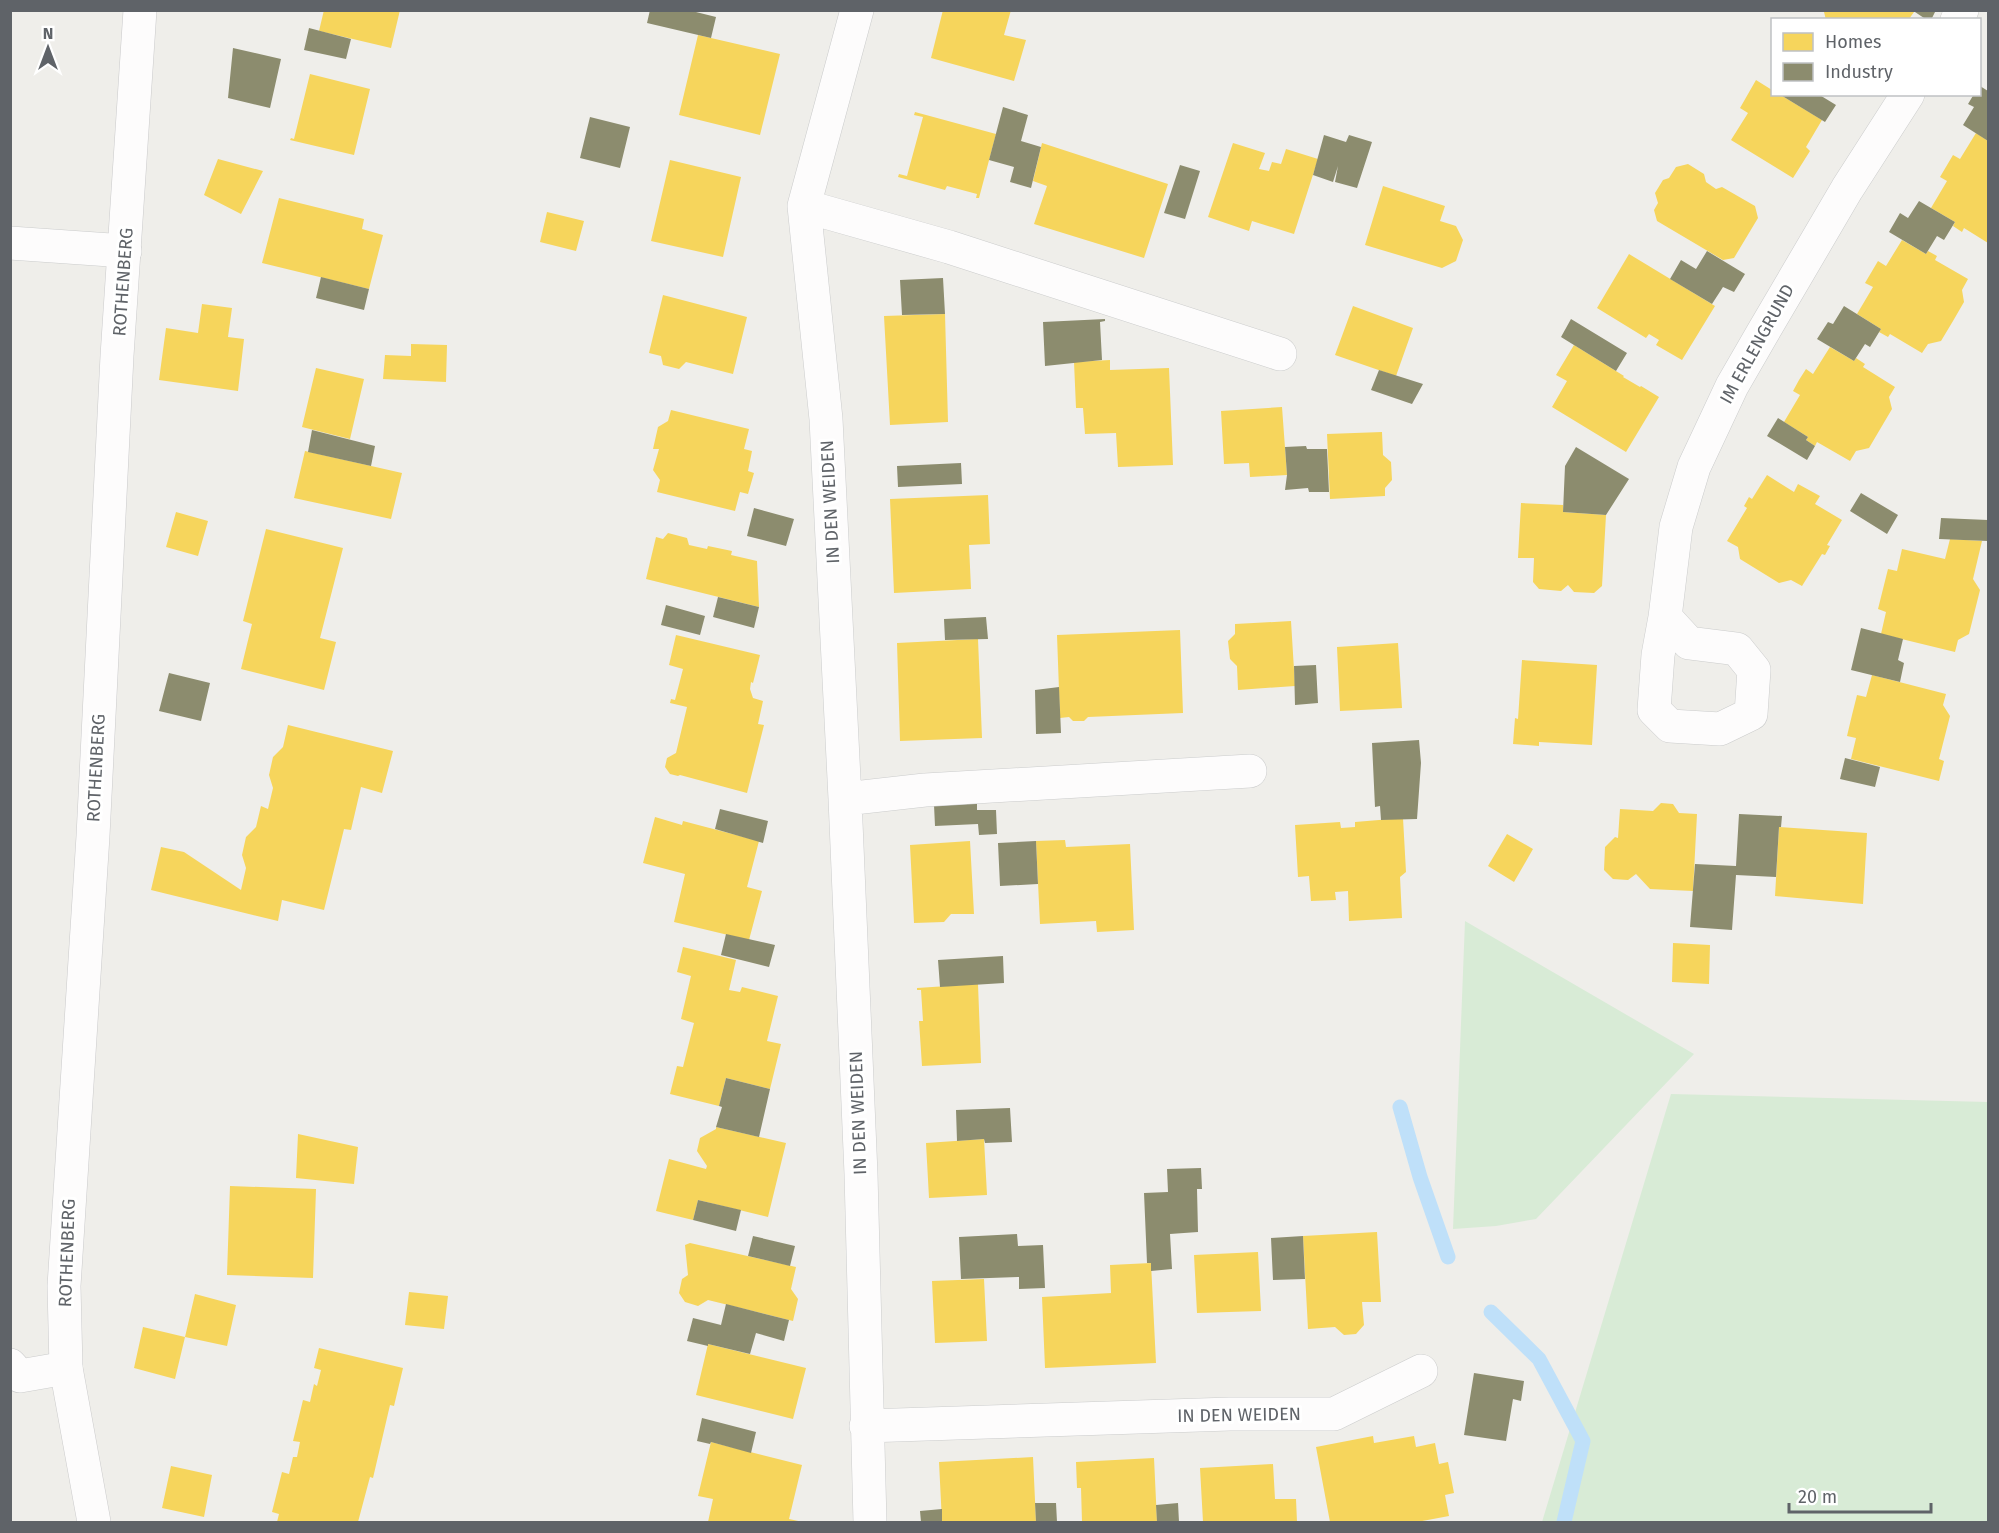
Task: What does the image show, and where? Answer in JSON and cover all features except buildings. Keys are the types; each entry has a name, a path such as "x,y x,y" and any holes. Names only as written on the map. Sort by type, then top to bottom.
{"street":[{"name":"ROTHENBERG","path":"94,1522 66,1368 64,1286 93,836 117,357 140,10"},
{"name":"IN DEN WEIDEN","path":"857,10 804,206 825,419 845,799 861,1174 870,1522"},
{"name":"IM ERLENGRUND","path":"1665,617 1676,527 1694,467 1744,365 1847,189 1907,96"},
{"path":"804,206 949,247 1280,354"},
{"path":"10,243 125,251"},
{"path":"845,799 925,790 1251,771"},
{"path":"10,1365 20,1376 66,1368"},
{"name":"IN DEN WEIDEN","path":"866,1426 1230,1414 1334,1414 1421,1371"}],"green space":[{"path":"1465,921 1694,1054 1536,1219 1496,1226 1453,1229"},
{"path":"1671,1094 1988,1102 1988,1522 1542,1522"}],"waterway":[{"path":"1400,1107 1420,1177 1448,1257"},
{"path":"1491,1312 1539,1359 1583,1441 1564,1522"}]}
